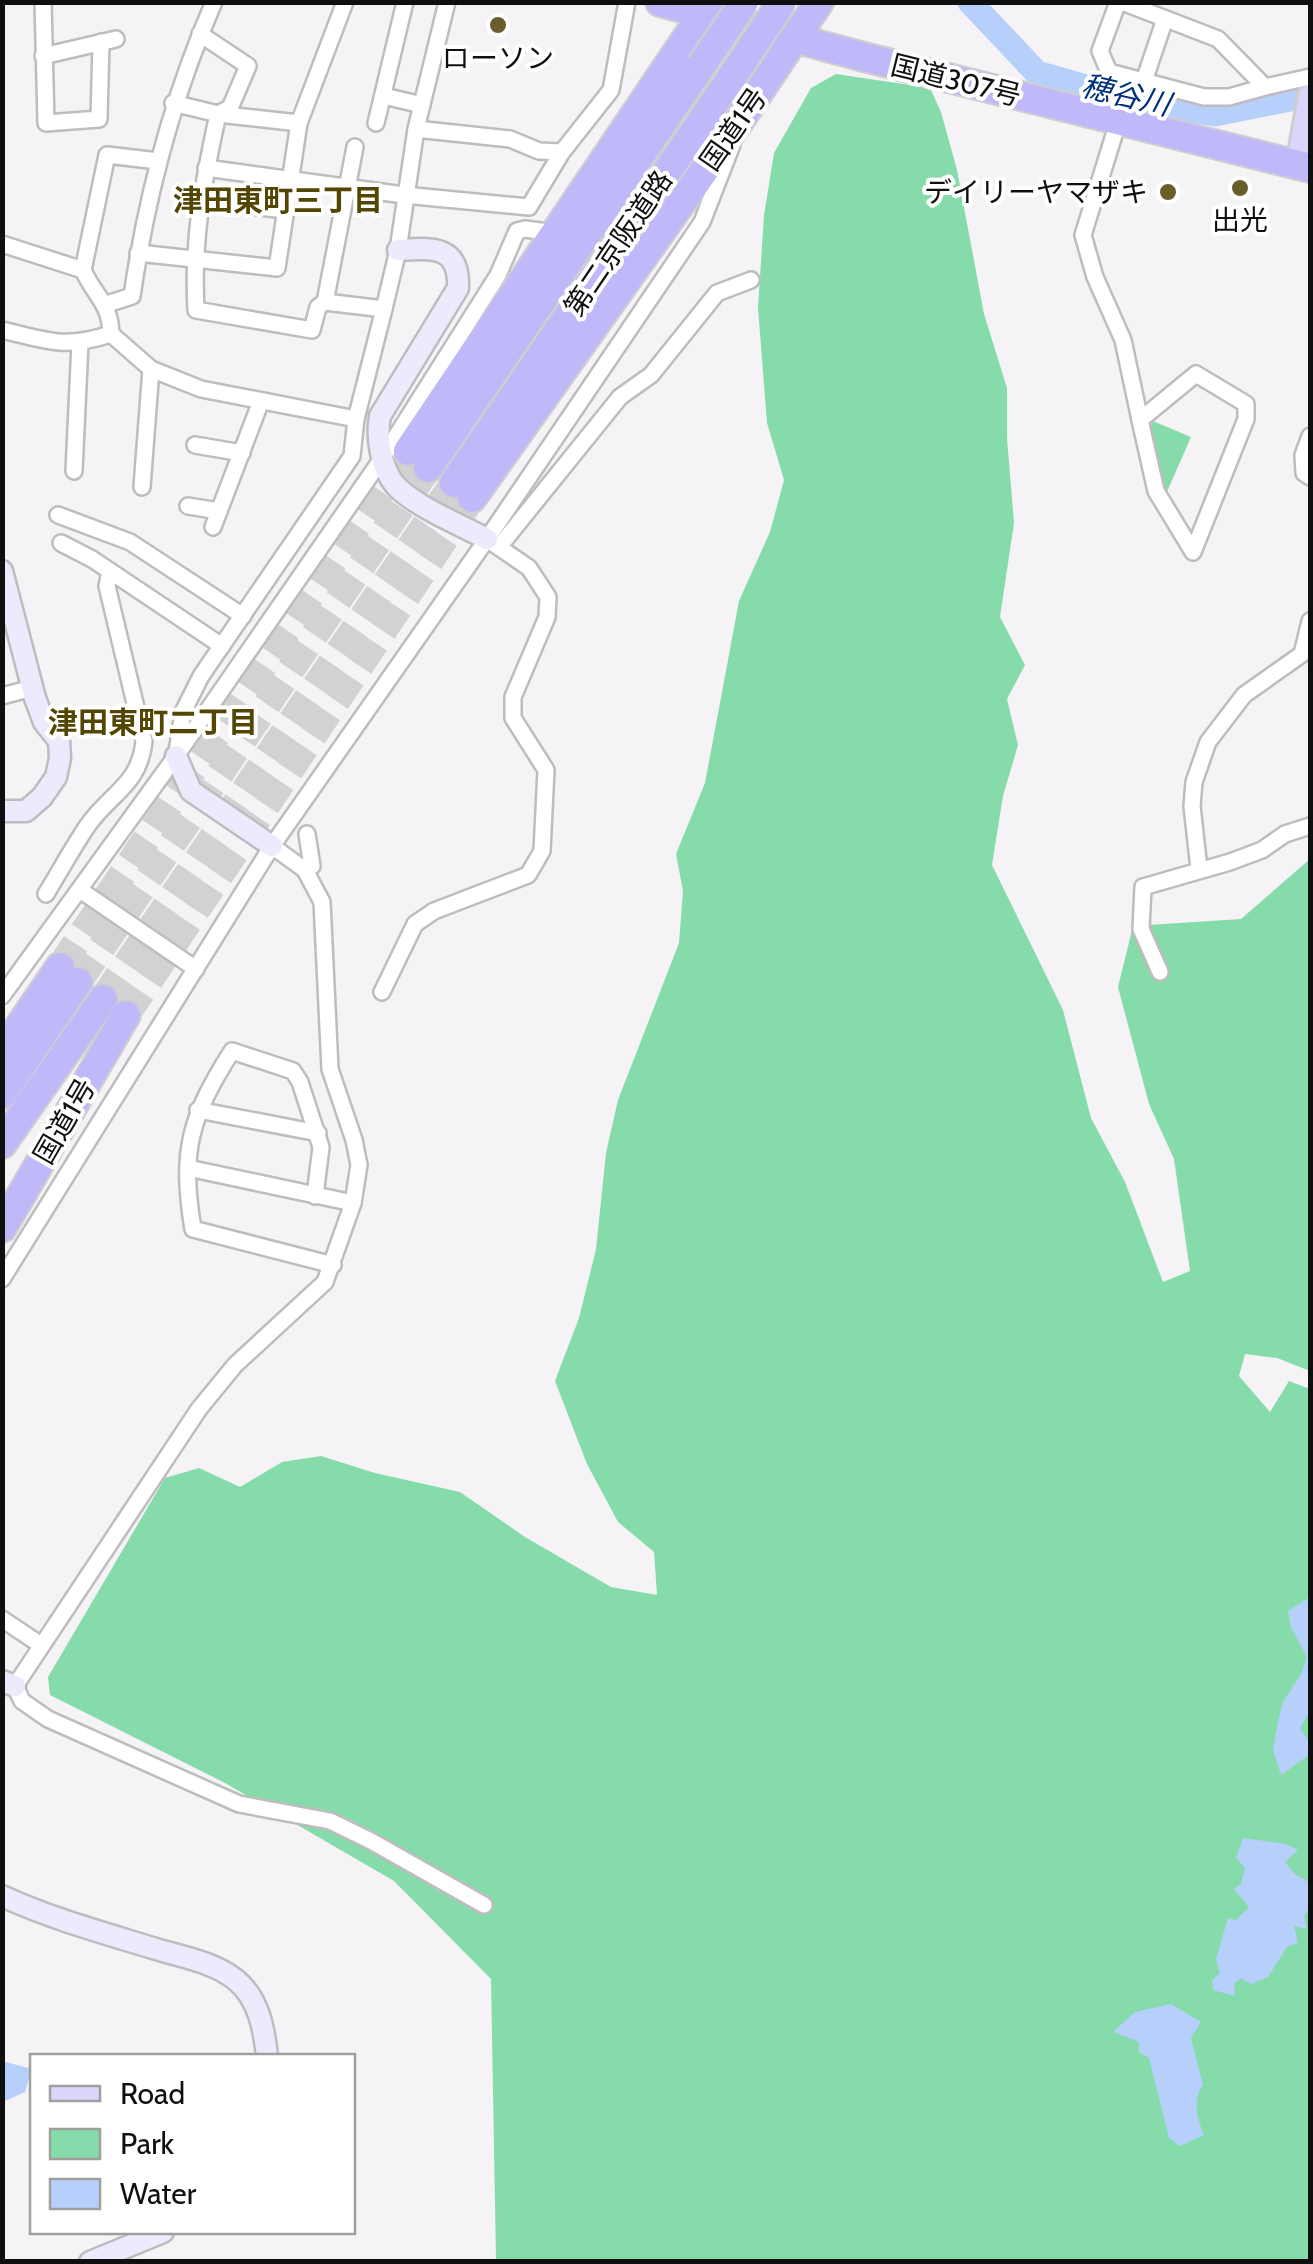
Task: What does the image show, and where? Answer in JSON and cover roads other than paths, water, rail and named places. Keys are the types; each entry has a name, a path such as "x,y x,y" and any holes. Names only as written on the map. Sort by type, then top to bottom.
{"highway":[{"name":"国道307号","path":"660,2 708,7 795,38 1306,169"},
{"name":"第二京阪道路","path":"406,459 701,66 744,2"},
{"name":"第二京阪道路","path":"462,491 782,2"},
{"name":"国道1号","path":"462,491 740,120 819,2"},
{"path":"406,459 708,7"},
{"path":"2,1094 69,974 5,1049"},
{"name":"国道1号","path":"2,1144 114,1007 50,1144 2,1228"},
{"path":"2,1192 50,1144"}],"main road":[{"path":"1306,169 1309,106"}],"street":[{"path":"43,2 43,56 46,123 99,120 108,40 43,56"},
{"path":"107,304 132,296 138,253 173,102 214,2"},
{"path":"138,253 276,268 299,123 329,52 344,2"},
{"path":"376,123 405,2"},
{"path":"447,2 416,128 398,250 356,419 352,456 222,646 183,712 176,756 191,791 305,870 322,902 330,1069 354,1140 358,1165 353,1204 325,1282 235,1365 199,1409 41,1644 9,1683 22,1701 48,1719 240,1804 330,1821 484,1905"},
{"path":"206,168 404,195 529,207 562,152 611,90 627,2"},
{"path":"1265,87 1218,39 1120,2 1100,51 1109,72 1204,97 1230,98 1310,77"},
{"path":"1144,81 1165,19"},
{"path":"200,34 248,66 230,108 218,114"},
{"path":"384,96 422,105"},
{"path":"173,102 218,114 299,123"},
{"path":"218,114 199,200 193,261 196,310 312,330 318,307 325,302 384,309"},
{"path":"1119,119 1083,234 1095,277 1123,340 1140,420 1156,492 1193,552 1246,419 1246,404 1196,374 1140,420"},
{"path":"2,1279 272,846 493,543 702,222 740,120"},
{"path":"416,128 510,140 540,151 562,152"},
{"path":"325,302 355,147"},
{"path":"158,161 107,155 82,270 107,304 110,334 151,368 201,389 356,419"},
{"path":"199,200 285,210"},
{"path":"2,244 82,270"},
{"path":"398,250 428,248 445,253 459,272 458,288 380,416 376,432 406,459"},
{"path":"493,543 620,397 651,375 717,294 751,280"},
{"path":"2,330 60,344 110,334"},
{"path":"74,472 80,343"},
{"path":"142,487 151,368"},
{"path":"212,527 261,401"},
{"path":"1310,436 1303,455 1304,472 1310,477"},
{"path":"194,445 242,452"},
{"path":"382,992 415,924 434,912 528,875 542,851 546,770 512,718 512,697 547,617 548,597 529,568 394,484 406,459"},
{"path":"2,996 176,756 406,459"},
{"path":"188,506 219,510"},
{"path":"58,515 130,542 243,616"},
{"path":"92,560 99,530"},
{"path":"61,543 222,646"},
{"path":"2,571 32,688 44,722 58,741 60,758 56,777 42,797 26,810 2,811"},
{"path":"46,894 90,823 133,778 142,761 144,741 107,586 110,571"},
{"path":"1199,868 1192,806 1194,782 1208,742 1244,695 1302,654 1310,621"},
{"path":"2,696 32,688"},
{"path":"1160,972 1142,929 1143,887 1230,862 1310,826"},
{"path":"305,870 312,866 306,834"},
{"path":"80,890 196,969"},
{"path":"315,1196 321,1147 300,1082 293,1071 232,1051 198,1110 186,1188 194,1230 333,1265"},
{"path":"198,1110 318,1134"},
{"path":"188,1168 353,1204"},
{"path":"2,1619 41,1644"},
{"path":"2,1896 44,1914 210,1966 236,1980 255,2004 267,2054"},
{"path":"90,2262 158,2234"}],"water":[{"path":"1310,1583 1310,1711 1300,1728 1310,1743 1310,1754 1281,1775 1273,1750 1278,1722 1283,1702 1307,1657 1291,1627 1288,1611 1307,1599"},
{"path":"1243,1838 1286,1844 1298,1850 1285,1862 1310,1883 1310,1909 1304,1915 1307,1929 1294,1926 1298,1943 1287,1947 1268,1977 1251,1984 1241,1978 1234,1984 1235,1996 1213,1990 1212,1980 1220,1973 1216,1959 1228,1918 1236,1920 1249,1907 1234,1889 1241,1884 1245,1868 1236,1858"},
{"path":"1171,2004 1201,2022 1191,2038 1203,2085 1197,2110 1204,2135 1180,2146 1169,2138 1149,2058 1139,2052 1139,2042 1113,2032 1135,2012"},
{"path":"2,2061 30,2068 25,2092 3,2102"}],"waterway":[{"name":"穂谷川","path":"970,2 1037,73 1135,101 1215,114 1310,95"}],"tunnel":[{"path":"60,967 408,451"},
{"path":"78,982 428,468"},
{"path":"103,999 454,483"},
{"path":"126,1015 472,498"}],"place":[{"name":"ローソン","path":"498,25"},
{"name":"出光","path":"1240,188"},
{"name":"デイリーヤマザキ","path":"1168,192"}],"district":[{"name":"津田東町三丁目","path":"278,200"},
{"name":"津田東町二丁目","path":"153,722"}]}
